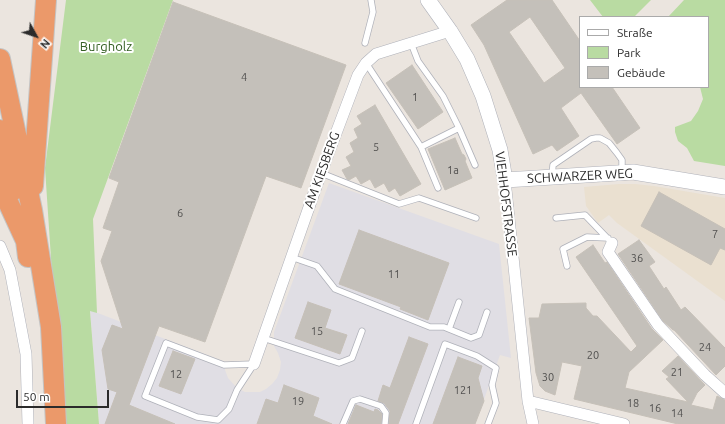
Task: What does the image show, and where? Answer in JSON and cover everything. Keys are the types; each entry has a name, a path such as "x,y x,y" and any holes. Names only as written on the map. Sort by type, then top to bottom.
{"highway":[{"path":"32,210 46,0"},
{"path":"0,59 32,210 51,326 56,424"},
{"path":"1,136 26,241 39,328 44,424"},
{"path":"0,175 8,202 26,241"}],"street":[{"name":"VIEHHOFSTRASSE","path":"428,0 450,31 467,59 483,96 500,150 505,180 528,401 533,424"},
{"name":"AM KIESBERG","path":"254,364 321,173 358,75 366,63 376,54 450,31"},
{"name":"SCHWARZER WEG","path":"505,180 633,172 725,187"},
{"path":"610,240 608,252 658,325 705,375 725,393"},
{"path":"0,246 10,270 26,354 28,424"},
{"path":"528,401 624,424"}],"lane":[{"path":"365,43 373,12 371,0"},
{"path":"411,42 418,61 443,96 475,165"},
{"path":"366,63 421,147 438,188"},
{"path":"421,147 459,128"},
{"path":"552,177 553,165 591,139 596,138 600,138 609,143 618,153 622,160 622,172"},
{"path":"321,173 399,204 419,198 476,218"},
{"path":"556,218 585,215 610,240"},
{"path":"567,266 563,249 587,237 610,240"},
{"path":"291,257 317,266 335,289 430,327 444,327 470,338 479,335 487,312"},
{"path":"449,329 458,302"},
{"path":"262,338 339,363 352,358 362,330"},
{"path":"166,343 224,365 254,364 237,390 228,409 218,420 198,417 145,396 166,343"},
{"path":"416,424 445,344 477,356 496,368 492,385 496,403 488,424"},
{"path":"344,424 352,401 360,399 381,406 386,413 385,424"}],"shaded area":[{"path":"329,183 499,244 511,358 500,355 475,424 99,424 90,310 225,362 225,370 228,378 237,388 245,392 260,392 272,384 277,378 281,362 274,346 274,332"},
{"path":"619,184 654,186 725,198 725,301 617,223 609,215 598,223 586,206 584,187"}],"green space":[{"name":"Burgholz","path":"66,0 173,0 93,219 97,313 90,311 99,424 62,424 45,168"},
{"path":"590,0 651,0 635,16 602,16"},
{"path":"684,0 725,0 725,166 694,161 687,148 678,141 675,132 675,127 691,121 698,111 703,99 700,88 709,88 709,16 669,16"}],"building":[{"path":"507,0 552,0 579,40 579,88 613,88 640,128 617,144 581,93 561,108 579,136 557,151 552,145 533,154 484,45 471,25","holes":["530,17 565,68 544,83 509,32"]},
{"path":"173,2 346,65 301,188 266,176 205,342 159,326 129,405 175,424 105,424 117,392 108,389 102,350 112,325 123,329 101,261 112,231 103,228 119,182 109,178"},
{"path":"412,65 443,112 418,129 386,83"},
{"path":"375,105 421,184 400,196 395,188 389,192 384,183 375,188 370,179 361,184 356,176 349,180 342,170 351,166 346,157 354,152 350,143 358,138 354,129 362,124 357,116"},
{"path":"455,138 462,154 466,159 465,161 472,178 445,190 428,149"},
{"path":"659,192 725,229 725,250 720,248 711,265 641,226"},
{"path":"359,230 449,263 428,320 400,309 401,307 339,284"},
{"path":"639,240 655,262 649,266 664,289 666,287 681,310 685,307 725,348 725,366 716,375 674,330 663,321 618,254"},
{"path":"593,245 605,263 607,262 652,329 663,340 629,372 625,388 688,402 666,379 669,377 662,371 678,356 705,385 697,393 691,405 713,410 717,396 725,400 725,424 678,424 574,399 582,366 562,362 555,395 545,391 540,386 536,373 529,318 539,318 542,304 586,303 586,308 593,316 597,316 631,352 637,346 576,257"},
{"path":"308,302 331,310 325,328 347,335 340,354 295,338"},
{"path":"409,337 428,344 398,424 389,424 390,411 384,403 378,401 383,385 390,388"},
{"path":"173,351 195,359 181,394 159,386"},
{"path":"458,357 482,366 478,378 484,401 475,424 433,424"},
{"path":"284,385 319,398 313,416 332,424 257,424 266,399 278,403"},
{"path":"356,405 374,412 375,409 378,410 382,414 381,424 348,424"}]}
